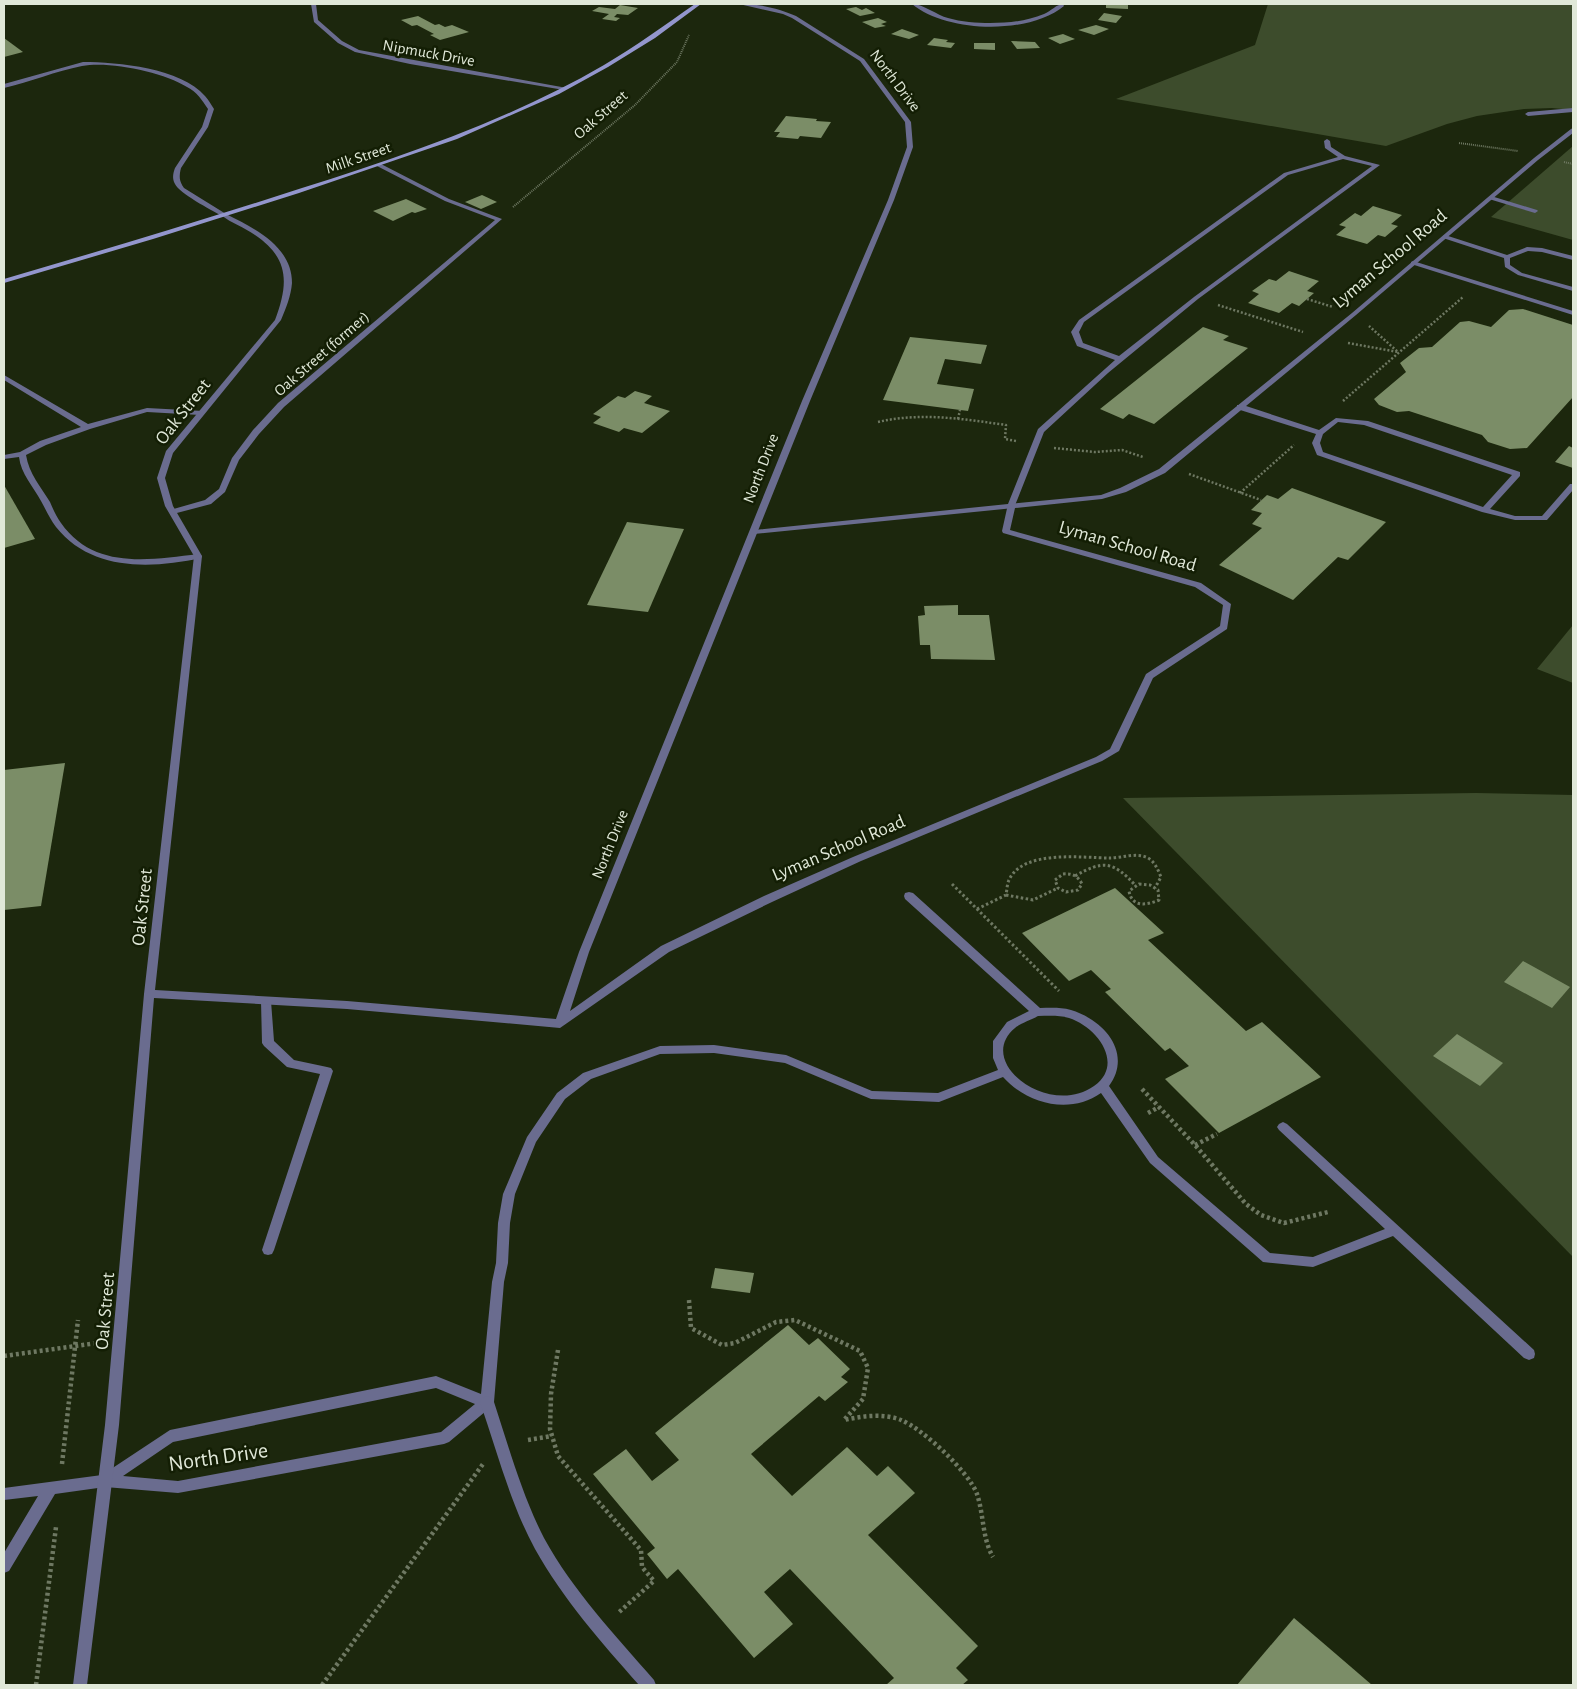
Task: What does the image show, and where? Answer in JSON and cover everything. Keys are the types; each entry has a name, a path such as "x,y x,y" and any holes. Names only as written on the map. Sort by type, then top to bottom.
{"main road":[{"name":"Milk Street","path":"4,281 224,215 378,165 478,128 564,88 632,51 698,4"}],"street":[{"name":"Nipmuck Drive","path":"312,4 316,21 340,42 357,51 410,62 564,88"},
{"name":"North Drive","path":"560,1024 584,952 806,401 891,200 910,147 908,122 862,60 794,17 785,13 742,4"},
{"path":"915,4 942,18 972,24 1029,22 1053,14 1062,6 1061,4"},
{"name":"Oak Street","path":"4,86 83,64 110,64 152,72 177,79 192,86 208,100 211,109 205,127 178,168 177,183 182,189 203,204 242,224 278,250 287,267 290,284 286,302 278,320 169,453 161,478 173,512 198,556 149,994 112,1424 80,1685"},
{"path":"1528,114 1573,110"},
{"name":"Lyman School Road","path":"560,1024 665,949 768,899 857,859 1099,759 1114,751 1149,676 1224,627 1226,604 1198,586 1006,531 1011,506 1102,497 1144,481 1168,466 1573,130"},
{"path":"754,532 1011,506 1041,431 1120,359 1196,298 1377,165 1343,157 1328,148 1327,141"},
{"path":"1120,359 1080,344 1075,332 1081,321 1286,174 1343,157"},
{"path":"378,165 447,200 499,219"},
{"path":"1491,198 1535,211"},
{"name":"Oak Street (former)","path":"173,512 208,502 222,490 235,460 256,432 281,405 499,219"},
{"path":"1445,237 1507,257 1527,249 1542,250 1573,258"},
{"path":"1507,257 1507,266 1520,274 1573,289"},
{"path":"1413,263 1573,313"},
{"path":"4,376 87,427"},
{"path":"1240,407 1320,433"},
{"path":"4,457 22,454 43,443 87,427 147,410 200,413"},
{"path":"1485,510 1517,474 1365,422 1336,420 1320,433 1316,444 1320,453 1485,510 1515,518 1544,518 1573,486"},
{"path":"22,454 22,463 59,526 73,542 92,555 142,563 198,556"},
{"path":"910,896 1037,1012"},
{"path":"149,994 347,1005 560,1024"},
{"path":"266,1001 268,1043 291,1064 327,1071 268,1250"},
{"path":"1037,1012 1073,1015 1089,1023 1102,1034 1111,1046 1114,1060 1111,1074 1103,1086 1089,1095 1071,1100 1051,1100 1032,1095 1016,1085 1004,1072 998,1060 997,1047 1001,1034 1010,1024 1022,1017 1037,1012"},
{"path":"650,1685 585,1613 549,1560 524,1510 487,1402 498,1282 502,1263 504,1223 509,1194 531,1140 562,1096 587,1076 660,1050 714,1049 786,1059 871,1095 939,1098 1004,1072"},
{"path":"1103,1086 1154,1160 1267,1258 1313,1262 1396,1230"},
{"path":"1283,1127 1529,1354"},
{"name":"North Drive","path":"436,1382 487,1402 444,1438 178,1487 105,1481 170,1436 436,1382"},
{"path":"4,1494 105,1481"},
{"path":"4,1566 51,1488"}],"path":[{"name":"Oak Street","path":"499,219 635,105 677,62 690,30 687,22 679,19"},
{"path":"1459,143 1468,146 1499,146 1521,152"},
{"path":"1340,404 1478,283"},
{"path":"958,419 960,410"},
{"path":"878,422 911,417 958,419 1006,425 1005,439 1062,450 1095,452 1122,450 1261,500"},
{"path":"1240,493 1310,430"},
{"path":"1006,895 1006,883 1012,872 1029,862 1062,856 1115,858 1134,855 1146,857 1158,868 1161,877 1154,888"},
{"path":"1075,876 1094,864 1108,865 1120,868 1135,885"},
{"path":"1068,874 1075,876 1082,884 1078,890 1066,892 1058,888 1055,882 1057,877 1068,874"},
{"path":"952,884 1063,994"},
{"path":"1145,884 1154,888 1159,894 1159,900 1152,905 1143,905 1134,901 1129,894 1131,888 1135,885 1145,884"},
{"path":"977,909 1006,895 1030,902 1042,898 1058,888"},
{"path":"1142,1089 1195,1145 1246,1204 1260,1215 1284,1223 1328,1212"},
{"path":"1143,1116 1159,1107"},
{"path":"1195,1145 1217,1134"},
{"path":"689,1300 691,1328 722,1345 735,1343 776,1322 795,1320 860,1351 868,1368 863,1399 844,1420 867,1416 900,1420 916,1430 967,1476 978,1497 988,1551 993,1557"},
{"path":"4,1356 120,1340"},
{"path":"558,1350 551,1394 550,1430 558,1456 641,1550 642,1567 654,1581 599,1629"},
{"path":"528,1440 552,1436"},
{"path":"322,1685 481,1464 506,1457"}],"green space":[{"path":"1268,4 1573,4 1573,110 1552,108 1524,109 1477,116 1447,124 1386,146 1116,99 1255,45"},
{"path":"1573,146 1573,240 1491,217"},
{"path":"1573,625 1573,683 1537,669"},
{"path":"1476,793 1573,795 1573,1257 1123,798"}],"building":[{"path":"1106,4 1128,4 1128,9 1106,8"},
{"path":"620,5 638,8 628,15 617,14 614,17 620,18 616,21 602,19 609,14 592,11 599,7 615,9"},
{"path":"856,7 862,10 866,8 875,13 860,16 846,9"},
{"path":"1104,13 1122,16 1116,23 1098,20"},
{"path":"418,16 435,25 439,24 445,27 452,25 469,32 440,40 430,35 434,34 417,25 412,26 401,20"},
{"path":"878,18 887,22 881,24 886,26 875,28 862,22"},
{"path":"1096,25 1109,29 1094,35 1078,30"},
{"path":"902,29 919,35 909,39 891,34"},
{"path":"1063,34 1075,39 1060,44 1048,38"},
{"path":"4,38 23,52 4,57"},
{"path":"934,38 955,43 951,48 927,45"},
{"path":"1011,41 1035,42 1040,48 1017,49"},
{"path":"974,43 995,43 995,50 974,49"},
{"path":"786,116 831,122 821,138 800,136 798,139 776,137 780,132 774,132"},
{"path":"482,195 497,202 481,209 465,202"},
{"path":"406,199 427,209 415,213 412,212 393,221 373,211"},
{"path":"1373,206 1402,215 1391,224 1398,226 1385,237 1378,235 1367,244 1336,235 1346,227 1339,225 1355,213 1361,216"},
{"path":"1289,271 1319,281 1307,291 1314,293 1299,306 1292,303 1279,313 1248,303 1259,294 1252,291 1269,279 1276,281"},
{"path":"1523,309 1573,325 1573,397 1527,448 1510,449 1488,442 1482,435 1409,411 1397,412 1379,405 1374,399 1406,372 1400,363 1419,348 1432,347 1460,322 1469,321 1491,327 1509,310"},
{"path":"1203,327 1229,336 1223,340 1248,348 1154,424 1129,414 1123,419 1100,409"},
{"path":"910,337 987,345 981,364 945,359 937,384 974,389 968,411 883,400"},
{"path":"635,391 652,396 644,403 670,411 642,433 624,428 619,432 593,423 601,417 593,414 618,396 625,398"},
{"path":"1569,446 1573,448 1573,468 1555,462"},
{"path":"4,485 35,539 4,548"},
{"path":"1292,488 1386,522 1348,560 1338,557 1293,600 1219,565 1262,528 1252,524 1262,513 1251,510 1267,495 1278,499"},
{"path":"627,522 684,529 648,612 587,605"},
{"path":"958,605 958,615 989,615 995,660 931,659 930,645 920,645 918,616 925,615 924,606"},
{"path":"65,763 41,906 4,910 4,770"},
{"path":"1115,888 1164,933 1148,940 1246,1031 1262,1022 1321,1077 1219,1133 1165,1079 1189,1066 1170,1048 1165,1051 1105,992 1111,989 1091,970 1069,981 1022,933"},
{"path":"1523,961 1570,987 1552,1008 1504,982"},
{"path":"1457,1034 1503,1063 1480,1086 1433,1056"},
{"path":"715,1268 754,1273 750,1293 711,1288"},
{"path":"788,1325 809,1345 818,1338 850,1369 841,1377 848,1382 825,1401 819,1396 751,1454 792,1496 847,1447 877,1476 888,1466 915,1493 868,1535 978,1646 956,1668 968,1680 962,1685 886,1685 894,1678 790,1569 764,1592 793,1624 754,1658 678,1569 667,1579 647,1554 655,1548 593,1474 626,1449 652,1481 679,1460 655,1433"},
{"path":"1294,1618 1372,1685 1237,1685"}]}
